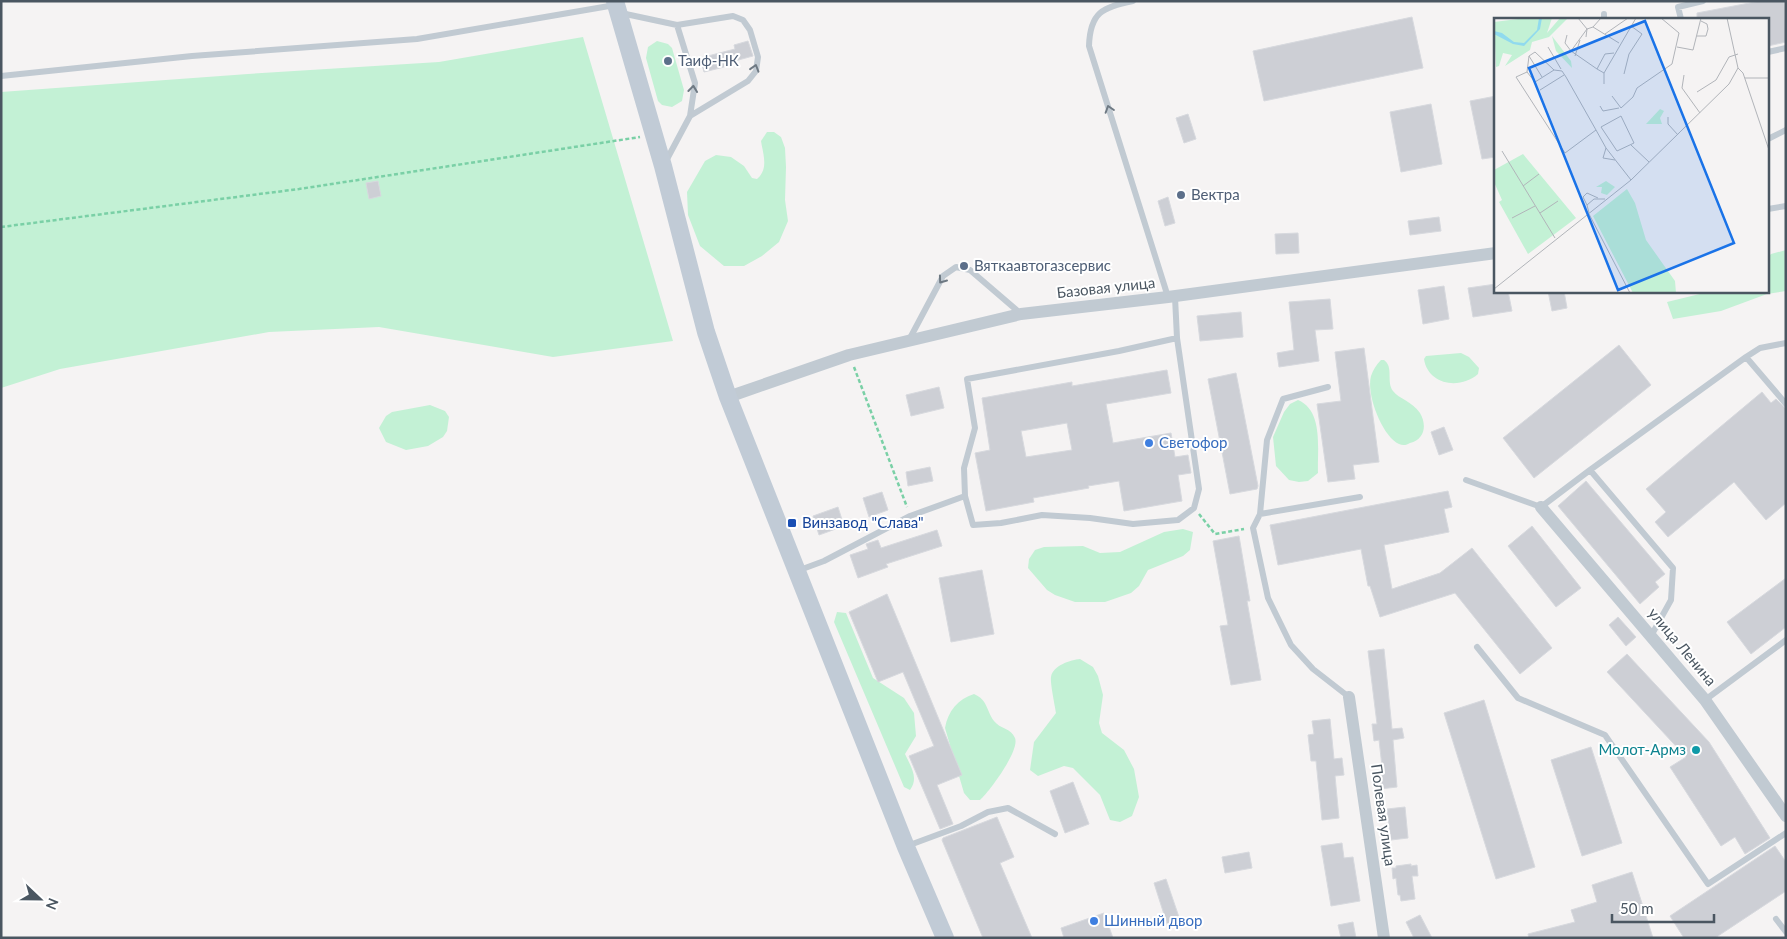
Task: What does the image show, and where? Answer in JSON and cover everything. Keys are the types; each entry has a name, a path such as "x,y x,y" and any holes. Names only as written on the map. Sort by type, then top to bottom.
{"main road":[{"path":"616,6 663,166 706,332 728,398 906,846 945,938"}],"street":[{"name":"Базовая улица","path":"728,398 849,355 1021,314 1171,297 1494,253"},
{"name":"улица Ленина","path":"1541,507 1706,700 1786,816"},
{"name":"Полевая улица","path":"1349,697 1384,938"}],"lane":[{"path":"1133,1 1116,5 1098,13 1090,30 1089,46 1171,297 1177,338 1199,489 1194,508 1178,520 1133,524 1090,518 1042,515 973,525 964,496 964,468 975,428 967,379 1119,351 1177,338"},
{"path":"1681,18 1678,7 1703,1"},
{"path":"1,76 192,56 417,39 616,6 677,25 733,16 743,20 750,30 758,57 756,71 748,81 690,116"},
{"path":"663,166 690,116 695,83 677,25"},
{"path":"1770,52 1786,48"},
{"path":"1770,138 1786,130"},
{"path":"1770,209 1786,206"},
{"path":"909,340 943,276 956,267 970,270 1021,314"},
{"path":"1466,480 1541,507 1746,357 1760,348 1786,343"},
{"path":"1746,357 1786,404"},
{"path":"1328,387 1283,399 1268,440 1260,514 1253,528 1268,598 1291,645 1313,668 1349,697"},
{"path":"1590,470 1673,568 1671,600 1651,636"},
{"path":"797,570 824,561 910,516 964,496"},
{"path":"1260,514 1360,497"},
{"path":"1706,700 1786,640"},
{"path":"1477,647 1518,698 1605,735 1708,884 1786,833"},
{"path":"906,846 961,826 988,812 1008,808 1055,834"},
{"path":"1776,919 1786,932"}],"path":[{"path":"1,227 299,188 654,135"},
{"path":"849,355 910,516"},
{"path":"1194,508 1215,534 1253,528"}],"green space":[{"path":"583,37 673,341 553,357 379,327 269,332 60,369 1,388 1,92 439,62"},
{"path":"657,41 668,44 672,48 684,90 682,101 672,107 662,105 658,101 646,58 648,47"},
{"path":"767,132 774,132 781,137 785,148 785,200 788,221 779,242 762,256 744,266 724,266 700,246 688,215 687,192 705,161 716,155 731,157 744,166 752,178 757,179 763,171 764,156 761,141"},
{"path":"1786,250 1786,291 1767,294 1721,311 1673,319 1667,302 1708,292 1770,292 1771,254"},
{"path":"1461,353 1469,357 1479,368 1478,374 1463,382 1454,383 1438,379 1427,368 1424,359 1426,356"},
{"path":"1381,360 1384,360 1389,367 1390,383 1393,391 1420,413 1424,422 1422,435 1406,445 1399,444 1387,433 1381,424 1373,403 1370,384 1371,376"},
{"path":"1298,400 1306,405 1312,413 1318,443 1318,473 1308,481 1299,482 1289,480 1276,466 1273,437 1284,412 1290,404"},
{"path":"430,405 445,411 449,417 447,431 443,437 428,446 406,450 386,442 379,428 386,416 392,412"},
{"path":"1183,529 1193,532 1190,550 1183,556 1148,570 1139,586 1131,593 1105,602 1075,602 1055,595 1047,590 1028,568 1029,559 1035,550 1044,547 1083,546 1100,553 1120,552 1164,532"},
{"path":"837,612 846,613 873,678 904,698 914,713 916,736 905,754 914,777 913,786 910,790 904,787 834,622"},
{"path":"1080,659 1093,667 1098,676 1103,695 1099,723 1102,733 1124,750 1134,769 1139,797 1132,816 1120,822 1110,820 1100,795 1073,768 1064,766 1038,776 1030,770 1034,742 1056,713 1051,684 1052,673 1063,664"},
{"path":"974,694 982,699 996,724 1008,730 1015,738 1015,744 1009,761 980,800 970,800 964,793 945,728 951,711 955,706 963,699"}],"building":[{"path":"1760,1 1784,1 1786,42 1770,46 1770,18 1697,18 1697,13"},
{"path":"1412,17 1423,68 1264,101 1253,51"},
{"path":"748,41 753,56 731,62 732,65 704,72 700,58 735,49 734,45"},
{"path":"1494,96 1494,157 1482,159 1470,101"},
{"path":"1431,104 1442,164 1401,172 1390,112"},
{"path":"1188,114 1196,139 1184,143 1176,118"},
{"path":"378,181 381,196 369,199 366,183"},
{"path":"1168,197 1175,223 1165,226 1158,201"},
{"path":"1439,217 1441,231 1410,235 1408,221"},
{"path":"1298,233 1299,253 1276,254 1275,234"},
{"path":"1494,284 1494,292 1508,292 1512,311 1473,317 1468,288"},
{"path":"1444,286 1449,319 1423,324 1418,290"},
{"path":"1548,292 1564,292 1567,308 1552,311"},
{"path":"1330,299 1333,329 1315,330 1319,361 1279,367 1277,353 1294,350 1289,302"},
{"path":"1241,312 1243,337 1200,341 1197,316"},
{"path":"1619,345 1651,385 1534,478 1503,438"},
{"path":"1364,348 1379,462 1353,465 1355,479 1328,482 1317,404 1341,401 1335,352"},
{"path":"1167,370 1171,393 1106,404 1113,443 1171,433 1175,457 1188,455 1191,473 1178,475 1182,501 1124,511 1119,481 1033,498 1034,502 986,511 975,453 990,450 982,398 1072,382 1072,386","holes":["1067,423 1072,450 1026,457 1021,431"]},
{"path":"1236,373 1258,486 1257,489 1230,494 1208,379"},
{"path":"939,387 944,408 911,416 906,395"},
{"path":"1762,392 1771,403 1776,399 1786,409 1786,503 1766,520 1734,482 1668,537 1655,522 1666,512 1646,489"},
{"path":"1444,427 1453,450 1439,455 1431,432"},
{"path":"930,467 933,481 908,486 906,472"},
{"path":"1586,481 1665,574 1655,582 1659,587 1640,604 1558,506"},
{"path":"1448,491 1452,507 1444,509 1449,532 1384,545 1392,589 1440,573 1472,548 1552,648 1520,674 1455,593 1380,617 1370,586 1368,586 1361,549 1278,565 1270,525"},
{"path":"882,492 888,510 869,517 863,498"},
{"path":"838,507 844,526 819,535 813,516"},
{"path":"1532,526 1581,588 1556,607 1508,546"},
{"path":"937,530 942,546 886,564 888,567 858,578 850,555 868,549 866,544 878,540 881,548"},
{"path":"1239,536 1250,601 1247,601 1261,680 1231,685 1220,626 1228,625 1213,541"},
{"path":"982,570 994,634 951,642 939,578"},
{"path":"1786,578 1786,627 1751,654 1727,622"},
{"path":"887,594 962,775 937,785 953,824 940,829 909,756 934,746 903,672 878,682 849,612"},
{"path":"1618,617 1636,637 1626,646 1609,625"},
{"path":"1384,649 1392,729 1402,728 1404,738 1393,740 1397,787 1380,789 1379,776 1383,775 1379,740 1374,741 1372,724 1377,724 1368,651"},
{"name":"Молот-Армз","path":"1627,654 1709,742 1770,838 1745,854 1735,837 1721,846 1670,767 1686,757 1607,672"},
{"path":"1484,700 1535,867 1496,879 1444,713"},
{"path":"1330,719 1334,759 1342,758 1344,775 1335,776 1339,818 1322,820 1316,761 1311,761 1308,735 1314,734 1312,721"},
{"path":"1591,747 1622,843 1582,856 1551,760"},
{"path":"1073,782 1089,824 1065,833 1050,791"},
{"path":"1405,807 1408,838 1391,840 1387,809"},
{"path":"997,817 1014,857 1000,863 1032,938 983,938 942,840"},
{"path":"1342,843 1344,858 1353,857 1360,901 1331,906 1321,846"},
{"path":"1775,846 1786,862 1786,891 1715,938 1684,938 1670,916"},
{"path":"1249,852 1252,868 1225,873 1222,857"},
{"path":"1411,864 1411,866 1417,865 1418,876 1412,876 1415,899 1401,901 1400,895 1398,895 1396,878 1393,879 1392,868"},
{"path":"1632,872 1653,938 1529,938 1528,934 1575,922 1571,910 1597,902 1592,885"},
{"path":"1166,879 1181,923 1168,927 1154,883"},
{"name":"Шинный двор","path":"1104,913 1113,938 1064,938 1061,928"},
{"path":"1420,915 1432,938 1414,938 1406,922"},
{"path":"1353,922 1356,938 1341,938 1338,925"}],"place":[{"name":"Таиф-НК","path":"668,61"},
{"name":"Вектра","path":"1181,195"},
{"name":"Вяткаавтогазсервис","path":"964,266"},
{"name":"Светофор","path":"1149,443"},
{"name":"Винзавод \"Слава\"","path":"792,523"},
{"name":"Молот-Армз","path":"1696,750"},
{"name":"Шинный двор","path":"1094,921"}]}
